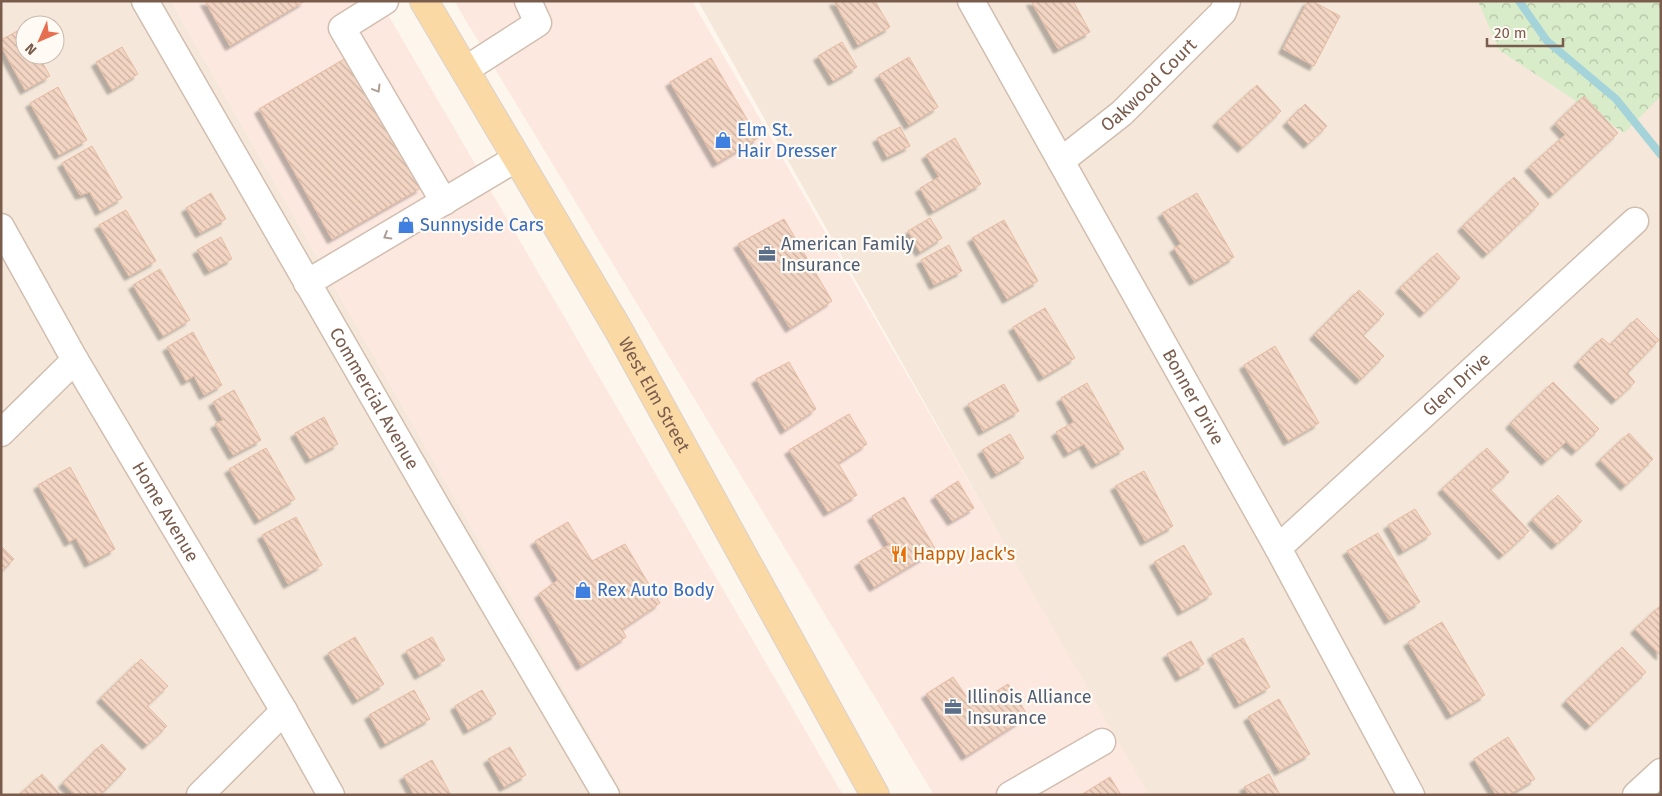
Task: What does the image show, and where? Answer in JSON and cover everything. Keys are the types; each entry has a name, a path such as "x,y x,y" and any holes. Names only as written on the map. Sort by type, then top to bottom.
{"main road":[{"name":"West Elm Street","path":"424,1 618,329 875,795"}],"street":[{"name":"Commercial Avenue","path":"145,1 606,795"},
{"path":"385,1 342,28 352,47 450,199"},
{"path":"464,70 538,23 528,1"},
{"name":"Bonner Drive","path":"971,1 1278,548 1411,795"},
{"name":"Oakwood Court","path":"1061,161 1122,113 1223,12 1226,1"},
{"path":"307,283 516,158"},
{"name":"Glen Drive","path":"1278,548 1635,221"},
{"name":"Home Avenue","path":"1,227 75,360 284,711 331,795"},
{"path":"1,433 75,360"},
{"path":"200,795 284,711"},
{"path":"1010,795 1102,742"},
{"path":"1636,795 1661,772"}],"shaded area":[{"path":"1,1 171,1 625,795 1,795"},
{"path":"171,1 380,1 843,795 625,795"},
{"path":"454,1 692,1 1149,795 934,795"},
{"path":"698,1 1661,1 1661,795 1146,795"}],"green space":[{"path":"1478,1 1661,1 1661,96 1624,133 1499,50"}],"building":[{"path":"205,1 305,1 230,46"},
{"path":"834,1 875,1 890,27 858,45"},
{"path":"1031,1 1073,1 1090,32 1058,49"},
{"path":"1308,1 1312,1 1340,16 1314,66 1283,49"},
{"path":"15,32 15,65 44,65 50,76 25,90 1,46 1,40"},
{"path":"842,42 857,67 833,81 818,56"},
{"path":"122,47 138,74 112,90 96,62"},
{"path":"909,57 938,107 909,125 879,75"},
{"path":"346,58 421,188 332,239 259,109"},
{"path":"711,58 758,138 717,163 670,82"},
{"path":"1257,85 1281,111 1242,148 1217,122"},
{"path":"58,87 87,140 59,155 30,103"},
{"path":"1584,96 1618,133 1553,194 1529,167 1565,135 1555,124"},
{"path":"1305,104 1327,126 1308,144 1287,122"},
{"path":"900,127 910,146 887,157 877,138"},
{"path":"955,138 981,184 933,211 920,188 939,177 926,155"},
{"path":"92,146 122,198 100,211 90,192 80,195 62,163"},
{"path":"1514,177 1539,204 1487,254 1462,227"},
{"path":"211,193 226,219 200,233 186,208"},
{"path":"1197,193 1234,257 1194,281 1174,248 1181,244 1162,213"},
{"path":"126,210 156,261 129,276 99,225"},
{"path":"930,218 942,238 920,252 908,231"},
{"path":"784,219 832,301 790,328 738,244"},
{"path":"1004,220 1038,281 1007,299 972,238"},
{"path":"221,237 232,259 209,271 197,250"},
{"path":"949,245 962,271 934,285 921,260"},
{"path":"1437,253 1460,278 1424,313 1400,288"},
{"path":"160,269 190,320 163,336 133,285"},
{"path":"1359,290 1384,314 1363,335 1384,356 1360,380 1314,335"},
{"path":"1045,308 1075,358 1043,377 1013,327"},
{"path":"1637,318 1659,340 1627,373 1635,382 1616,400 1578,362 1602,338 1610,345"},
{"path":"193,332 222,385 204,395 194,376 186,381 167,347"},
{"path":"1275,346 1319,423 1288,441 1244,365"},
{"path":"789,362 816,409 785,430 756,379"},
{"path":"1553,382 1599,429 1576,451 1566,442 1546,461 1510,424"},
{"path":"1087,383 1124,449 1096,464 1084,444 1068,453 1056,432 1074,422 1061,398"},
{"path":"1004,384 1019,411 983,431 968,404"},
{"path":"234,390 261,440 233,455 215,424 223,420 213,402"},
{"path":"849,414 867,444 838,463 857,495 828,512 789,450"},
{"path":"324,417 338,444 310,459 295,433"},
{"path":"1629,433 1653,459 1625,486 1600,460"},
{"path":"1010,434 1024,458 996,474 982,450"},
{"path":"266,448 295,499 259,520 229,469"},
{"path":"1487,448 1509,472 1490,489 1529,531 1503,555 1442,489"},
{"path":"70,467 115,549 89,563 76,538 69,542 38,485"},
{"path":"1144,471 1173,526 1145,541 1115,486"},
{"path":"958,481 974,508 952,521 935,496"},
{"path":"1558,495 1582,521 1556,545 1532,520"},
{"path":"904,497 936,550 874,587 859,562 889,545 872,516"},
{"path":"1415,509 1431,534 1403,551 1388,525"},
{"path":"296,517 322,565 288,584 262,535"},
{"path":"568,522 592,561 625,544 660,603 622,629 626,637 581,666 539,594 558,580 535,541"},
{"path":"1378,533 1420,602 1389,620 1347,551"},
{"path":"1184,545 1212,594 1182,611 1154,562"},
{"path":"1,546 14,559 1,572"},
{"path":"1661,605 1661,655 1660,655 1635,629"},
{"path":"1442,622 1485,695 1451,715 1408,642"},
{"path":"355,637 384,684 357,700 328,653"},
{"path":"432,637 445,660 419,675 406,651"},
{"path":"1243,638 1270,687 1239,704 1212,655"},
{"path":"1191,641 1204,664 1180,677 1167,654"},
{"path":"1622,647 1646,672 1590,726 1566,701"},
{"path":"141,659 168,686 147,706 167,726 147,745 101,698"},
{"path":"953,677 973,706 1008,684 1028,716 966,756 926,694"},
{"path":"414,690 430,719 385,744 369,715"},
{"path":"482,690 496,714 468,730 455,706"},
{"path":"1279,699 1310,754 1279,771 1248,717"},
{"path":"1508,737 1535,779 1509,795 1496,795 1474,759"},
{"path":"102,744 126,769 100,795 74,795 63,783"},
{"path":"510,747 526,775 504,787 488,759"},
{"path":"432,760 451,795 414,795 404,776"},
{"path":"42,774 61,795 20,794"},
{"path":"1269,774 1280,795 1249,795 1244,787"},
{"path":"1110,777 1121,795 1081,795"}],"waterway":[{"path":"1519,1 1547,41 1616,99 1661,155"}],"place":[{"name":"Elm St. Hair Dresser","path":"723,140"},
{"name":"Sunnyside Cars","path":"406,225"},
{"name":"American Family Insurance","path":"767,254"},
{"name":"Happy Jack's","path":"899,554"},
{"name":"Rex Auto Body","path":"583,590"},
{"name":"Illinois Alliance Insurance","path":"953,707"}]}
